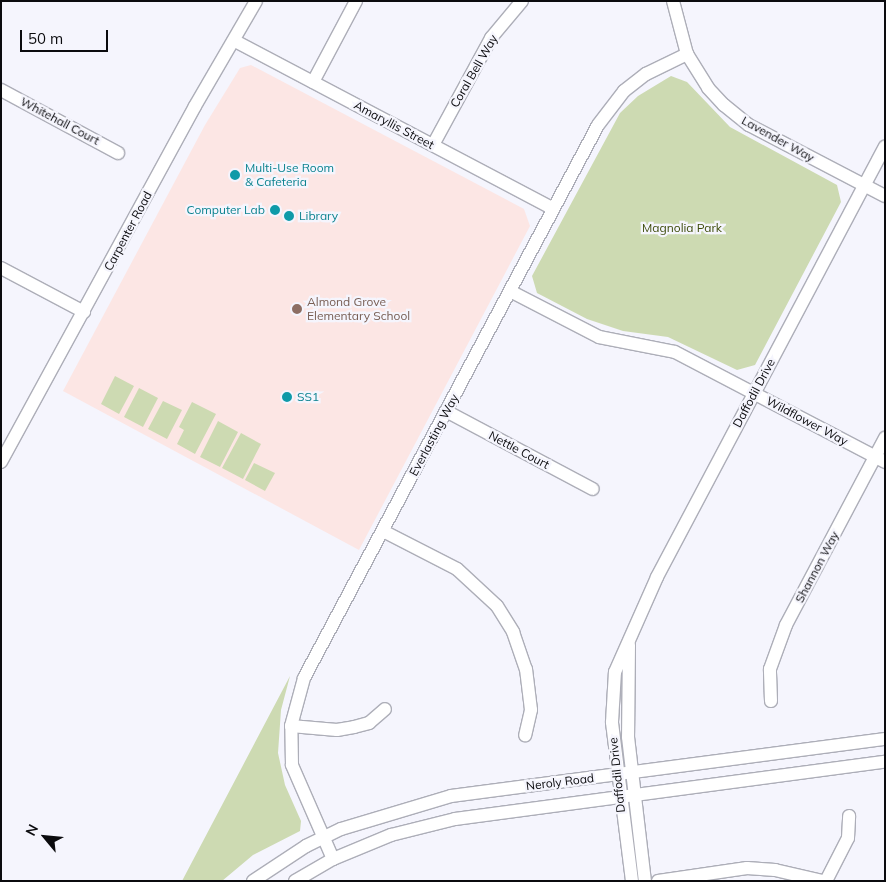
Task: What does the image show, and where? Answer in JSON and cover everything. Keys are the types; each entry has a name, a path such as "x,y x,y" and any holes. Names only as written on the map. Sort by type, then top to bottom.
{"street":[{"name":"Carpenter Road","path":"1,462 84,312 190,113 235,41 256,1"},
{"path":"313,82 356,1"},
{"name":"Coral Bell Way","path":"434,145 491,38 522,1"},
{"name":"Lavender Way","path":"673,1 687,54 708,88 749,125 885,196"},
{"name":"Amaryllis Street","path":"235,41 553,209"},
{"name":"Everlasting Way","path":"334,859 295,778 289,746 291,726 304,678 553,209 611,106 646,74 687,54"},
{"name":"Whitehall Court","path":"1,90 118,153"},
{"name":"Daffodil Drive","path":"632,881 616,775 612,696 615,672 645,600 885,147"},
{"path":"1,268 84,312"},
{"name":"Wildflower Way","path":"510,291 599,337 674,352 880,459"},
{"name":"Nettle Court","path":"446,411 593,489"},
{"name":"Shannon Way","path":"771,701 770,668 786,625 880,459 885,438"},
{"path":"383,531 457,569 497,606 514,632 526,669 531,710 525,734"},
{"name":"Daffodil Drive","path":"629,642 626,714 645,881"},
{"path":"291,726 337,730 354,727 368,723 385,709"},
{"name":"Neroly Road","path":"254,881 324,838 384,814 450,796 885,740"},
{"name":"Neroly Road","path":"295,881 334,859 390,835 439,822 885,762"},
{"path":"826,881 848,838 849,816"},
{"path":"658,881 747,868 775,870 822,881"}],"shaded area":[{"name":"Almond Grove Elementary School","path":"251,65 524,209 530,226 359,550 63,391 205,125 240,68"}],"green space":[{"name":"Magnolia Park","path":"671,76 687,82 730,127 837,185 841,202 755,365 737,370 668,337 623,331 587,319 537,293 532,276 620,113 638,96"},
{"path":"115,376 134,386 119,414 101,404"},
{"path":"139,388 158,398 143,427 124,417"},
{"path":"163,401 182,410 167,439 148,429"},
{"path":"192,402 216,414 195,454 177,444 184,430 179,427"},
{"path":"218,421 238,432 220,467 200,457"},
{"path":"241,433 261,444 243,479 222,468"},
{"path":"254,463 275,473 265,491 245,480"},
{"path":"290,676 281,710 278,753 285,785 301,821 300,831 253,855 222,881 182,881"}],"place":[{"name":"Multi-Use Room & Cafeteria","path":"235,175"},
{"name":"Computer Lab","path":"275,210"},
{"name":"Library","path":"289,216"},
{"name":"Almond Grove Elementary School","path":"297,309"},
{"name":"SS1","path":"287,397"}]}
